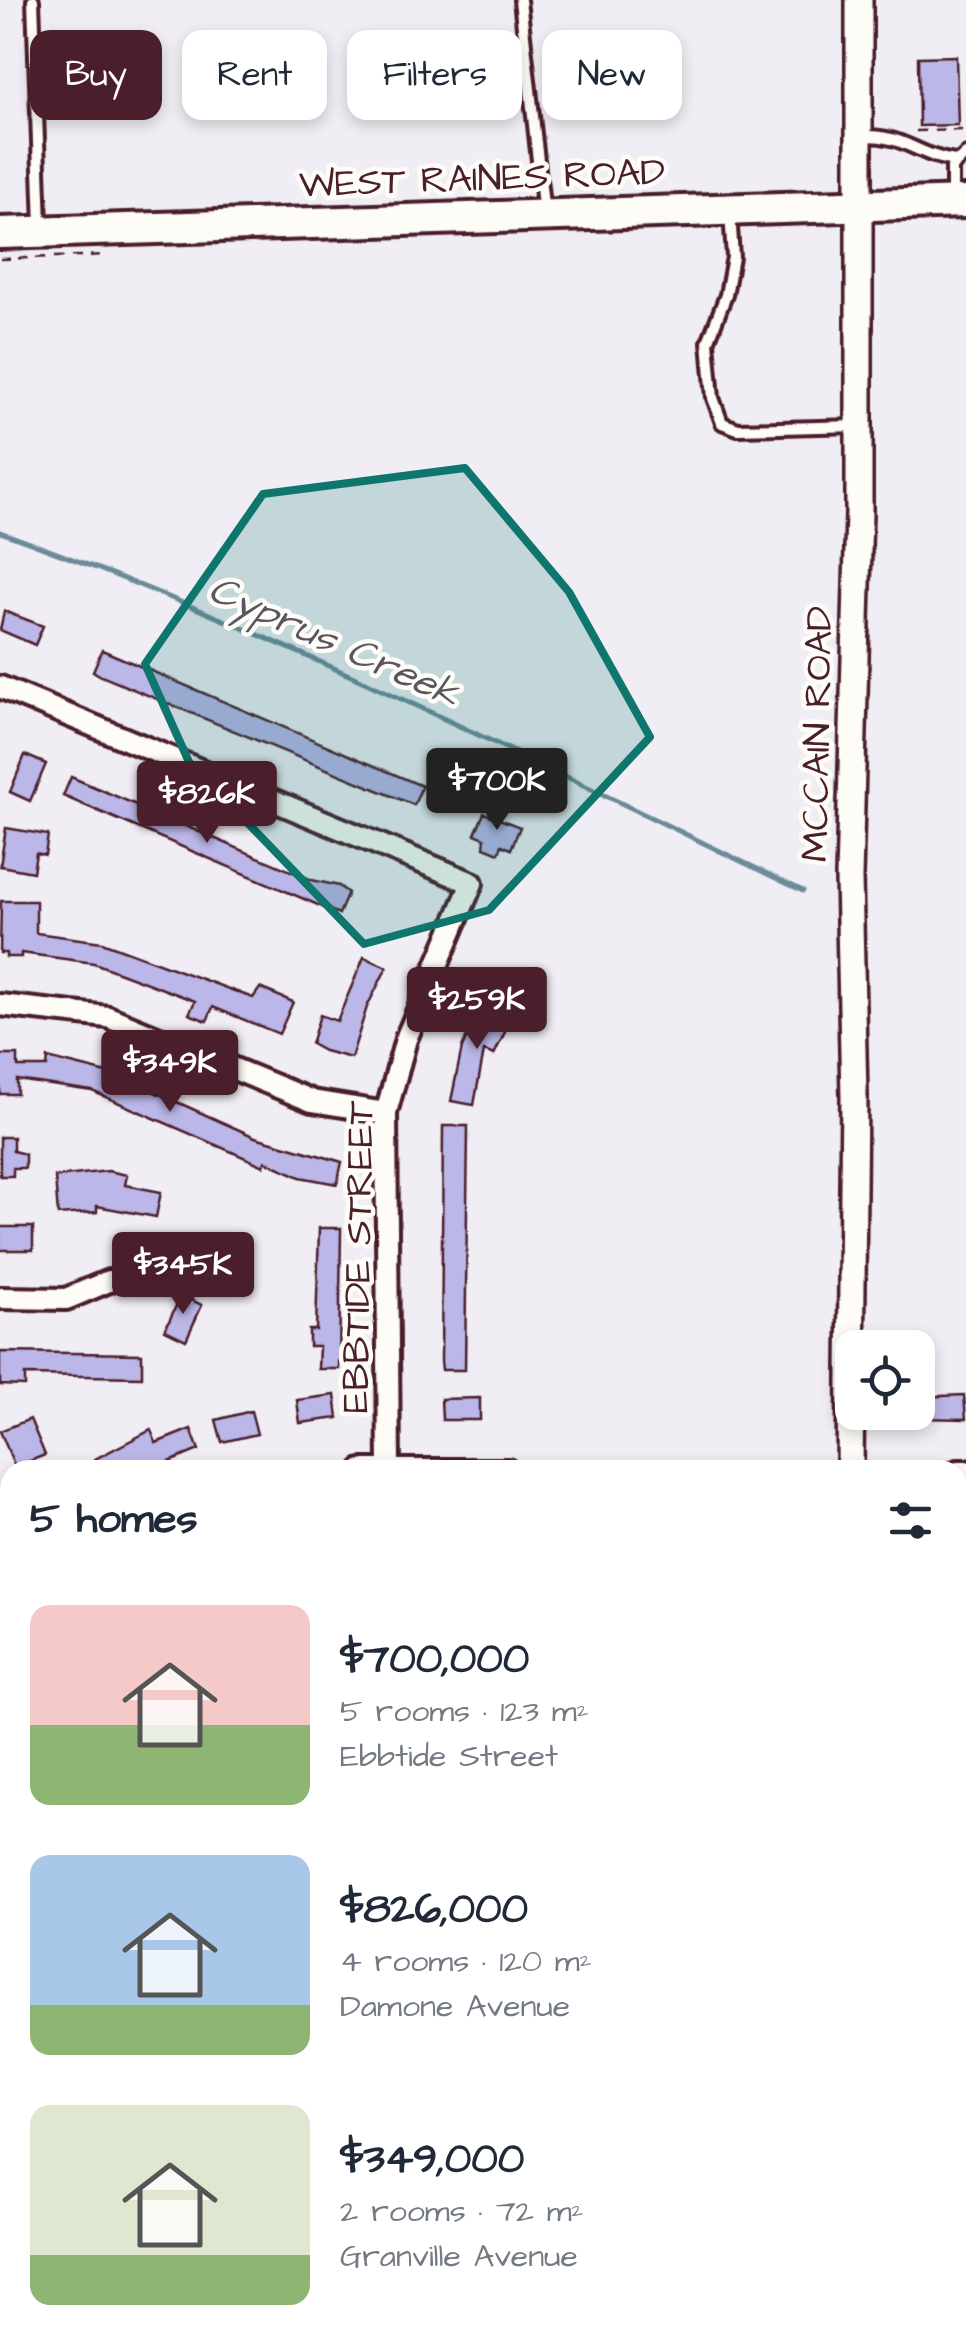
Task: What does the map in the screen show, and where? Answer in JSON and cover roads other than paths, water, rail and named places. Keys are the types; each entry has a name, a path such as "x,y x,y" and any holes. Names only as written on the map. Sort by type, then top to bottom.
{"main road":[{"name":"WEST RAINES ROAD","path":"0,234 959,202"}],"street":[{"name":"MCCAIN ROAD","path":"850,1460 854,1096 850,878 860,426 859,0"},
{"name":"EBBTIDE STREET","path":"0,688 472,883 406,1039 386,1113 390,1460"},
{"path":"0,1005 108,1017 312,1102 386,1113"},
{"path":"0,1298 66,1298 110,1281"}],"lane":[{"path":"34,0 41,232"},
{"path":"520,0 544,215"},
{"path":"860,136 889,135 928,154 961,157 959,202"},
{"path":"730,209 733,257 726,295 708,342 713,398 722,423 738,429 860,426"}],"waterway":[{"name":"Cyprus Creek","path":"0,532 306,656 803,891"}]}
